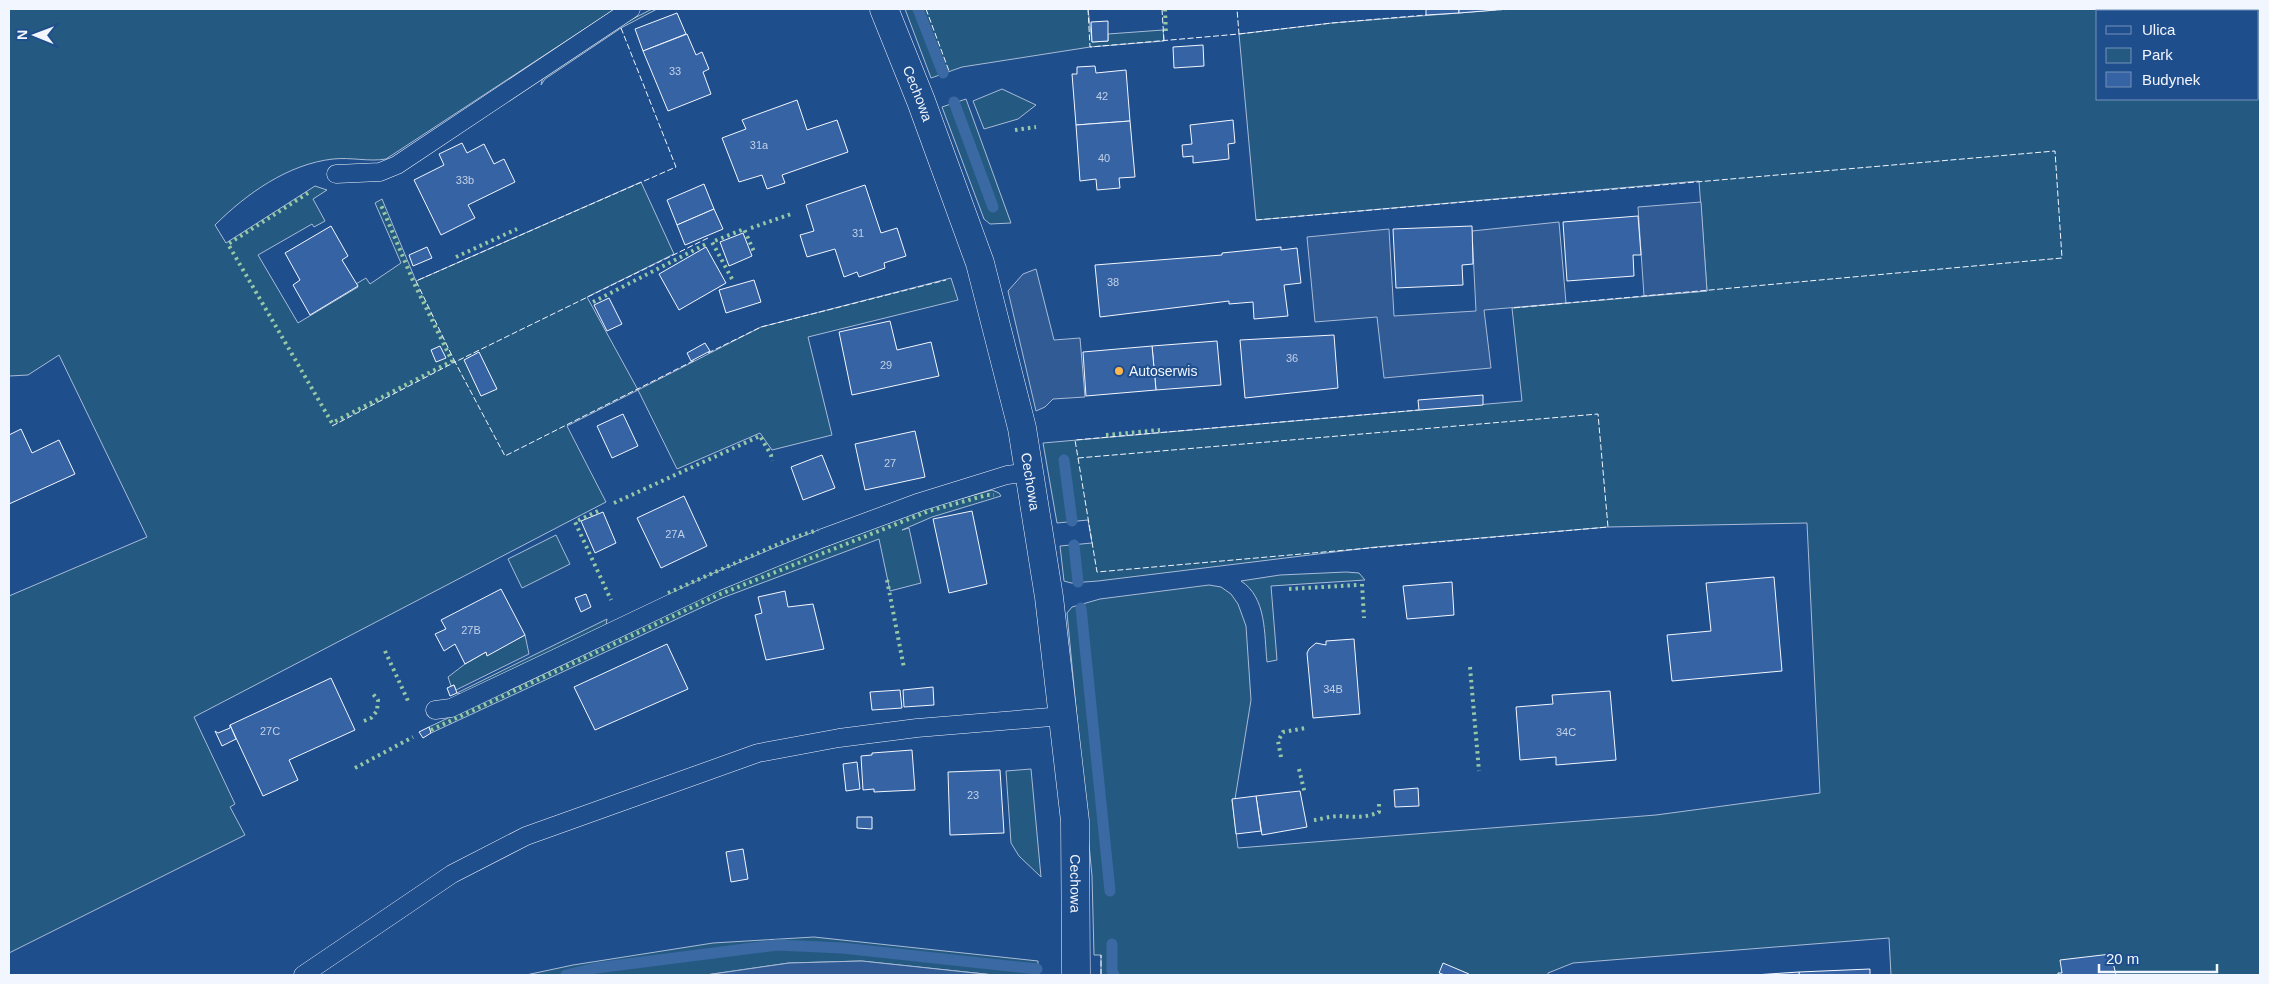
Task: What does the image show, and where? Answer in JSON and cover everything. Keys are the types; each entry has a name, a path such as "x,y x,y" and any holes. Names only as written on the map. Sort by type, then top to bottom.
{"street":[{"name":"Cechowa","path":"884,9 921,101 980,262 1022,428 1049,597 1075,821 1076,975"}],"lane":[{"path":"336,174 380,172 397,165 631,9"},
{"path":"435,710 451,708 716,582 823,538 920,502 1007,475 1030,472"},
{"path":"303,975 452,874 526,836 758,753 839,738 917,728 1063,716"}],"green space":[{"path":"9,9 615,9 386,159 333,159 300,167 269,182 254,192 215,225 226,243 315,186 327,190 313,199 325,221 314,227 312,224 258,255 298,323 358,287 356,284 366,278 370,284 401,263 375,203 382,199 416,281 641,182 674,254 587,297 638,390 567,426 606,502 194,717 235,804 230,807 245,835 9,953 9,596 147,537 59,355 28,375 9,376"},
{"path":"652,9 657,9 621,28 545,79 541,85 543,76 617,27"},
{"path":"905,9 1088,9 1092,42 1108,41 1108,34 1163,30 1164,41 1090,47 962,67 931,78"},
{"path":"1496,9 2260,9 2260,975 1891,975 1889,938 1573,963 1548,973 1548,975 1101,975 1101,955 1094,955 1092,876 1067,613 1072,607 1100,599 1209,585 1221,587 1231,594 1238,604 1246,626 1251,700 1235,799 1232,800 1238,848 1656,815 1820,793 1807,523 1608,527 1375,547 1098,581 1071,583 1064,581 1060,546 1092,543 1088,520 1057,523 1043,443 1522,401 1512,308 1707,291 1699,181 1256,220 1239,34 1332,23"},
{"path":"1002,89 1036,105 1018,119 984,129 973,101"},
{"path":"966,99 1011,223 990,224 984,219 942,107"},
{"path":"951,278 958,300 808,337 832,435 772,450 760,433 677,469 638,390 761,327"},
{"path":"992,490 1001,496 932,517 902,530 909,528 921,583 890,591 879,539 722,598 431,733 429,727 767,569 921,510"},
{"path":"556,535 570,564 522,588 508,559"},
{"path":"1359,573 1365,580 1271,586 1277,660 1267,662 1263,617 1260,607 1256,597 1241,581 1280,575"},
{"path":"607,619 606,625 462,694 457,693"},
{"path":"525,635 529,654 456,690 454,685 451,686 448,677 465,664 486,652 487,655"},
{"path":"1031,769 1041,877 1019,856 1011,843 1006,771"},
{"path":"814,937 1038,961 1038,975 994,975 861,961 789,963 706,975 526,975 573,965 713,943"}],"shaded area":[{"path":"1701,202 1707,291 1644,296 1638,207"},
{"path":"1559,222 1566,303 1484,310 1491,368 1384,378 1377,317 1315,322 1307,237 1389,229 1394,316 1476,311 1472,231"},
{"path":"1036,269 1054,340 1080,338 1085,397 1053,399 1045,407 1036,411 1008,291 1023,274"},
{"path":"862,961 994,975 706,975 789,963"}],"building":[{"path":"1426,9 1459,9 1459,13 1426,15"},
{"path":"1459,9 1496,9 1496,10 1459,13"},
{"path":"677,13 686,34 643,51 635,29"},
{"path":"1108,21 1108,41 1092,42 1091,22"},
{"path":"687,34 696,55 702,52 709,69 703,72 711,94 668,111 643,51"},
{"path":"1203,45 1204,66 1174,68 1173,47"},
{"path":"1095,66 1096,73 1126,70 1130,121 1076,125 1072,74 1077,74 1077,67"},
{"path":"797,100 807,130 837,120 848,152 782,175 785,183 767,189 762,175 739,182 722,138 746,129 742,120"},
{"path":"1233,120 1235,143 1228,144 1229,159 1193,163 1193,156 1183,157 1182,145 1192,144 1190,125"},
{"path":"1130,121 1135,177 1119,178 1120,188 1097,190 1096,179 1080,181 1076,125"},
{"path":"462,143 467,153 484,144 494,164 504,159 515,182 468,205 475,218 441,235 414,180 444,165 439,154"},
{"path":"704,184 714,209 677,225 667,200"},
{"path":"865,185 881,233 897,228 906,256 884,263 885,268 859,277 857,272 844,277 835,249 807,257 800,235 814,231 806,205"},
{"path":"714,209 723,229 685,245 677,225"},
{"path":"1638,216 1641,255 1633,255 1634,276 1567,281 1563,222"},
{"path":"331,226 348,256 342,260 358,286 310,315 293,285 300,280 285,253"},
{"path":"1472,226 1473,264 1462,265 1463,285 1396,288 1393,229"},
{"path":"743,233 752,256 729,266 720,242"},
{"path":"427,247 432,258 413,266 409,255"},
{"path":"706,247 726,283 679,310 659,274"},
{"path":"1281,247 1281,250 1297,248 1301,283 1284,285 1288,316 1254,319 1253,302 1229,304 1229,301 1100,317 1095,265 1222,255 1222,253"},
{"path":"754,280 761,302 726,313 719,290"},
{"path":"609,298 622,324 607,331 594,305"},
{"path":"890,321 897,350 931,342 939,376 852,395 839,332"},
{"path":"1334,335 1338,388 1245,398 1240,340"},
{"path":"1217,341 1221,385 1156,390 1152,346"},
{"path":"705,343 710,351 691,361 687,353"},
{"path":"440,346 446,358 436,362 431,350"},
{"name":"Autoserwis","path":"1152,346 1156,390 1086,396 1083,352"},
{"path":"479,352 497,389 481,396 464,360"},
{"path":"1483,395 1483,405 1419,410 1418,400"},
{"path":"623,414 638,446 612,458 597,426"},
{"path":"21,429 32,453 59,440 75,474 9,504 9,435"},
{"path":"915,431 925,477 865,490 855,444"},
{"path":"822,455 835,488 803,500 791,467"},
{"path":"684,496 707,546 661,568 637,518"},
{"path":"972,511 987,584 949,593 933,519"},
{"path":"603,512 616,543 595,553 581,521"},
{"path":"1774,577 1782,671 1672,681 1667,635 1711,631 1706,583"},
{"path":"1452,582 1454,615 1407,619 1403,586"},
{"path":"501,589 525,635 487,656 486,652 465,664 455,644 444,651 435,634 446,629 441,620"},
{"path":"785,591 788,607 813,604 824,649 766,660 755,615 762,613 758,597"},
{"path":"586,594 591,607 581,612 575,598"},
{"path":"1354,639 1360,714 1313,718 1307,653 1309,649 1316,643 1326,645 1326,641"},
{"path":"667,644 688,689 595,730 574,687"},
{"path":"331,678 355,730 289,760 298,780 263,796 230,725"},
{"path":"454,685 457,693 450,696 447,688"},
{"path":"933,687 934,705 904,707 903,690"},
{"path":"900,690 902,708 872,710 870,692"},
{"path":"1610,691 1616,760 1556,765 1556,757 1520,760 1516,707 1553,704 1552,695"},
{"path":"230,725 236,739 222,746 215,731 218,733 230,728"},
{"path":"429,727 431,733 423,738 419,732"},
{"path":"912,750 915,790 874,792 874,789 863,790 861,756 872,755 872,753"},
{"path":"857,762 860,789 846,791 843,764"},
{"path":"1000,770 1004,833 950,835 948,772"},
{"path":"1418,788 1419,806 1395,807 1394,790"},
{"path":"1300,791 1307,827 1262,835 1256,796"},
{"path":"1256,796 1261,831 1236,834 1232,799"},
{"path":"857,817 872,817 872,829 857,828"},
{"path":"743,849 748,879 731,882 726,852"},
{"path":"2111,954 2116,975 2058,975 2058,973 2062,973 2060,960"},
{"path":"1443,963 1469,974 1445,975 1439,973"},
{"path":"1870,969 1870,975 1799,975 1799,972"},
{"path":"1799,972 1799,975 1754,975"}],"waterway":[{"path":"918,9 943,73"},
{"path":"954,102 993,207"},
{"path":"1064,460 1072,521"},
{"path":"1074,545 1078,582"},
{"path":"1081,608 1110,891"},
{"path":"1112,944 1112,971 1114,975"},
{"path":"566,975 596,968 777,945 842,948 1037,969"}],"hedge":[{"path":"1165,9 1166,35"},
{"path":"1015,130 1036,127"},
{"path":"308,193 228,244 332,423 452,361 414,283 381,205"},
{"path":"751,228 791,214"},
{"path":"456,257 517,229"},
{"path":"732,279 712,242 744,229 755,254"},
{"path":"593,302 708,243"},
{"path":"1106,435 1160,430"},
{"path":"614,503 760,436 771,455 772,461"},
{"path":"431,730 718,595 929,511 987,495 994,495"},
{"path":"598,511 575,522 611,600"},
{"path":"668,593 792,538 818,530"},
{"path":"887,580 904,668"},
{"path":"1362,584 1364,618"},
{"path":"1289,589 1358,585"},
{"path":"385,651 409,703"},
{"path":"1470,667 1479,771"},
{"path":"364,721 371,718 377,711 378,700 373,694"},
{"path":"1281,757 1278,741 1283,732 1306,728"},
{"path":"355,768 413,737"},
{"path":"1299,769 1305,794"},
{"path":"1314,820 1336,816 1359,817 1374,814 1379,812 1379,800"}],"fence":[{"path":"926,9 949,71"},
{"path":"1088,9 1090,47 1239,34 1237,9"},
{"path":"1162,9 1164,41"},
{"path":"1496,10 1517,9"},
{"path":"1239,34 1332,23 1426,15"},
{"path":"621,28 676,167 416,281 455,362 708,238"},
{"path":"1256,220 2055,151 2062,258 1512,308"},
{"path":"708,353 761,327 946,280"},
{"path":"332,426 455,362 505,456 695,360"},
{"path":"1078,458 1097,572 1608,527 1598,414 1078,458 1075,440 1419,410"},
{"path":"1101,955 1101,975"}],"place":[{"name":"Autoserwis","path":"1119,371"}]}
